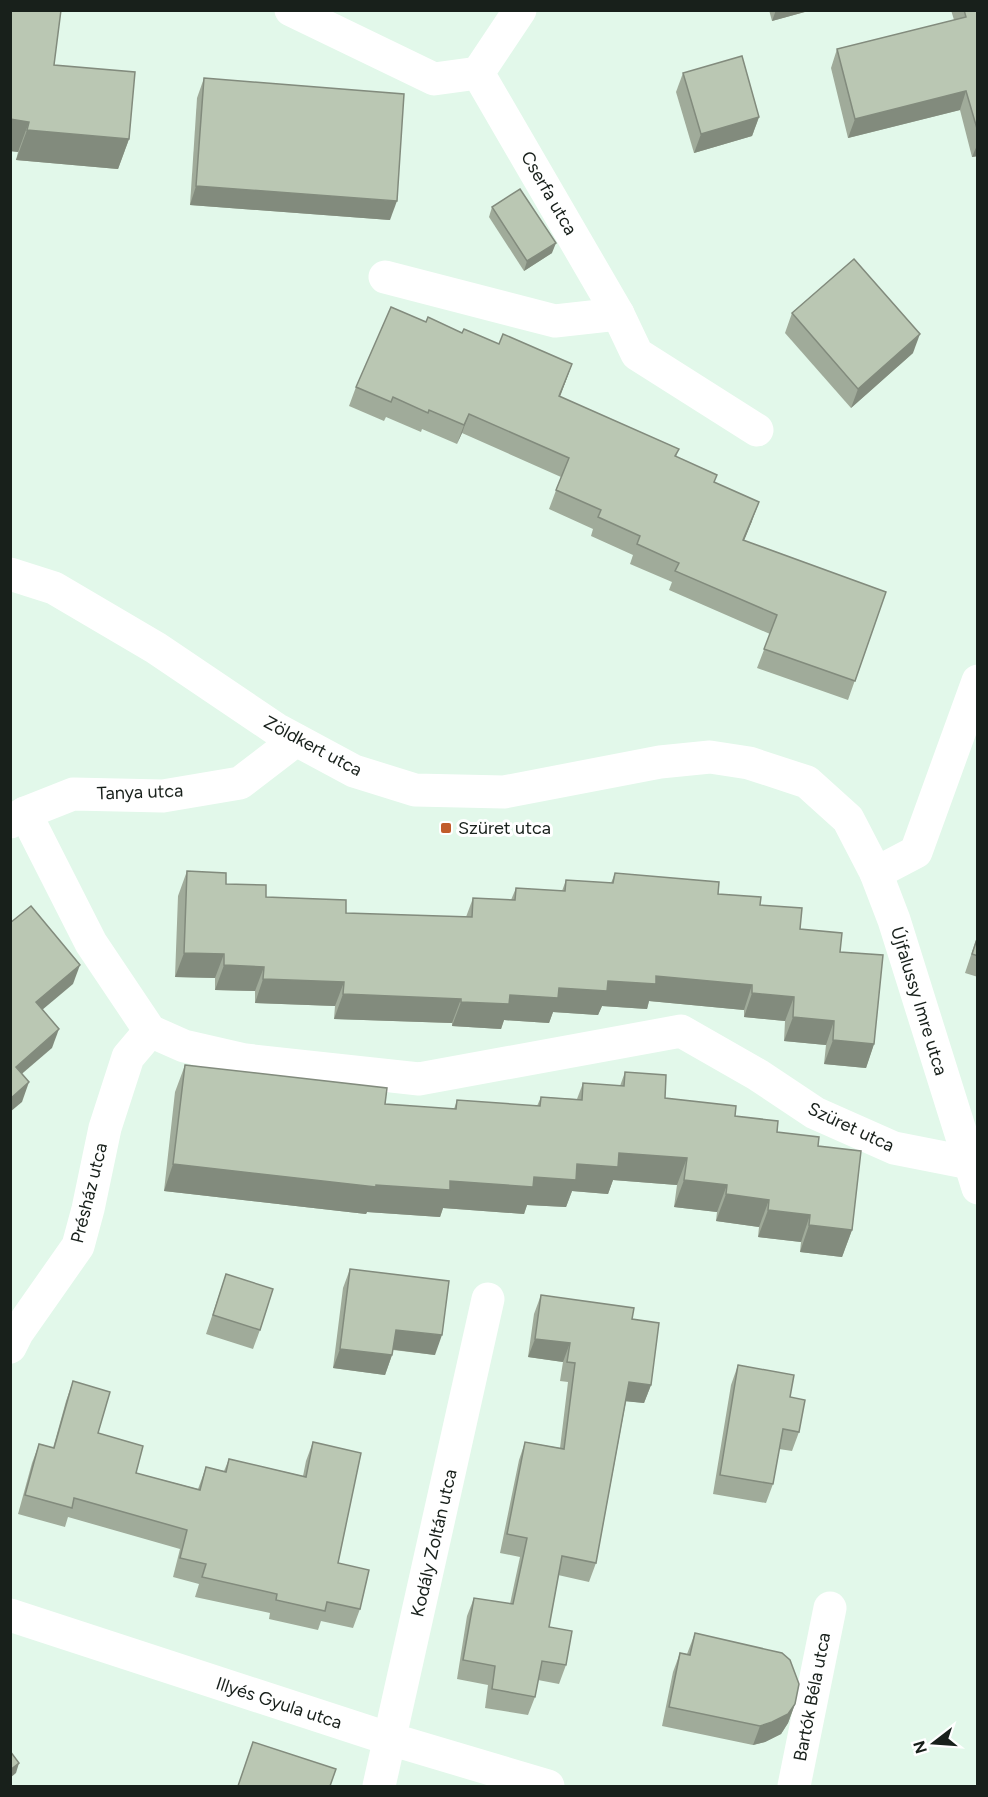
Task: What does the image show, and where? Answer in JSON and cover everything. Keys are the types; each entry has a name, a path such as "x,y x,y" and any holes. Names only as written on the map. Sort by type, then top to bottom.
{"street":[{"path":"291,10 434,79 478,73 520,10"},
{"name":"Cserfa utca","path":"478,73 618,314 637,354 757,430"},
{"path":"385,277 555,321 618,314"},
{"name":"Zöldkert utca","path":"10,574 54,588 156,648 276,729 354,771 415,790 504,792 660,762 710,757 749,763 807,782 848,819"},
{"path":"876,873 916,852 978,681"},
{"name":"Tanya utca","path":"18,817 73,794 163,796 240,783 296,740"},
{"path":"18,817 91,943 150,1031"},
{"name":"Újfalussy Imre utca","path":"848,819 876,873 894,920 974,1175"},
{"name":"Szüret utca","path":"150,1031 184,1046 245,1060 419,1079 681,1031 758,1075 815,1113 894,1148 974,1175"},
{"name":"Présház utca","path":"10,1347 16,1333 78,1246 105,1128 128,1057 150,1031"},
{"name":"Kodály Zoltán utca","path":"379,1786 488,1299"},
{"name":"Bartók Béla utca","path":"794,1786 830,1608"},
{"name":"Illyés Gyula utca","path":"10,1615 390,1739 548,1786"}],"building":[{"path":"10,10 61,10 54,65 135,72 129,139 27,130 29,122 10,119"},
{"path":"964,10 978,10 978,132 966,91 855,119 837,49 966,17"},
{"path":"742,56 759,117 701,134 683,73"},
{"path":"204,78 404,94 397,201 196,186"},
{"path":"520,189 556,243 527,261 492,207"},
{"path":"854,259 920,334 858,389 792,313"},
{"path":"391,307 426,322 428,317 462,333 464,329 499,344 503,334 572,364 559,396 679,449 675,456 717,475 714,482 759,502 743,540 886,592 855,681 764,649 777,615 675,571 679,563 637,544 640,536 598,517 601,510 556,490 569,458 469,414 464,425 429,410 428,413 393,397 391,402 356,387"},
{"path":"187,871 226,873 226,884 266,885 266,897 346,900 346,913 472,917 473,898 515,900 516,888 565,891 566,880 613,883 615,873 719,882 718,894 761,897 760,905 802,908 800,929 842,933 840,952 883,955 874,1044 833,1040 834,1021 793,1017 794,997 752,993 752,985 656,976 656,984 608,981 607,991 559,988 558,998 510,995 509,1004 461,1002 461,999 343,994 344,982 263,979 264,967 224,965 224,954 184,953"},
{"path":"31,906 80,965 36,1002 59,1029 16,1067 29,1082 10,1099 10,923"},
{"path":"978,936 978,956 972,954"},
{"path":"185,1065 387,1088 385,1104 456,1109 457,1100 540,1106 541,1097 582,1100 583,1083 624,1086 625,1072 666,1075 665,1098 736,1106 735,1116 778,1121 777,1132 819,1137 818,1146 861,1151 852,1230 809,1225 810,1215 768,1210 769,1200 726,1194 727,1185 684,1180 687,1158 619,1153 618,1167 577,1164 576,1180 534,1177 533,1187 450,1181 450,1190 376,1185 376,1187 173,1164"},
{"path":"350,1269 449,1281 442,1335 396,1330 392,1355 340,1349"},
{"path":"226,1274 273,1289 260,1330 213,1315"},
{"path":"541,1295 634,1308 632,1319 659,1323 651,1385 629,1382 596,1563 562,1556 549,1627 572,1631 566,1665 542,1661 535,1697 492,1689 495,1666 463,1660 474,1598 513,1604 527,1538 507,1534 525,1442 564,1449 575,1363 567,1362 570,1343 535,1339"},
{"path":"738,1365 794,1375 790,1397 805,1400 799,1432 783,1429 773,1484 720,1475"},
{"path":"73,1381 110,1392 98,1433 143,1446 136,1473 200,1490 206,1467 226,1472 229,1459 306,1477 313,1442 361,1453 338,1563 369,1570 360,1609 327,1602 325,1611 276,1600 277,1594 202,1577 206,1564 180,1558 187,1530 74,1498 72,1508 25,1495 39,1444 54,1448"},
{"path":"695,1633 782,1653 790,1660 799,1684 795,1704 788,1714 760,1726 669,1707 680,1653 690,1655"},
{"path":"253,1742 336,1769 330,1786 238,1786"},
{"path":"10,1751 19,1763 10,1770"}],"place":[{"name":"Szüret utca","path":"446,828"}]}
